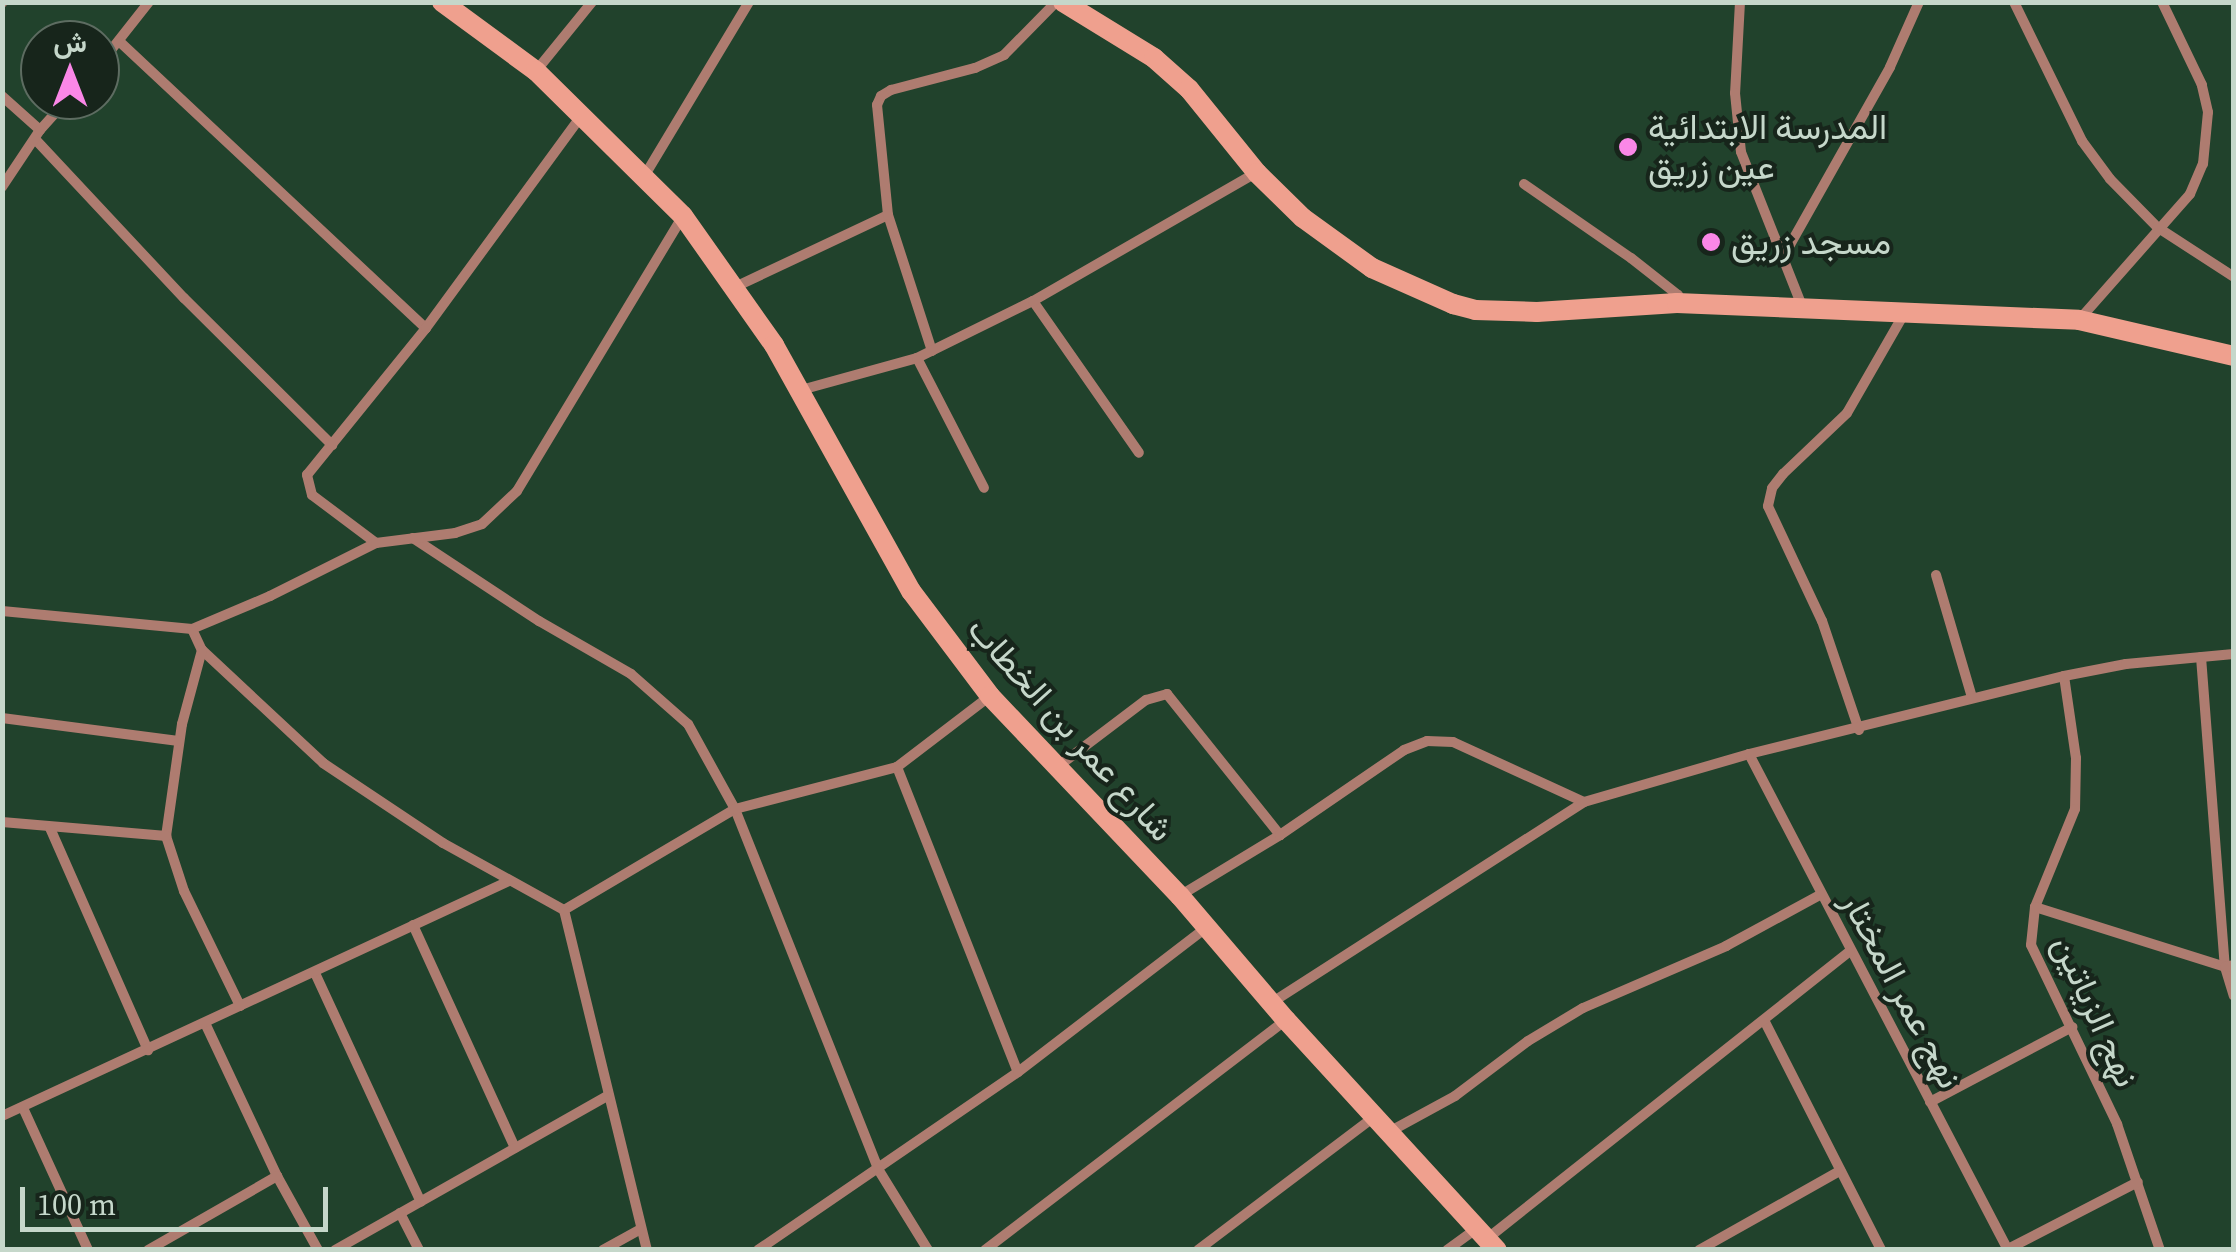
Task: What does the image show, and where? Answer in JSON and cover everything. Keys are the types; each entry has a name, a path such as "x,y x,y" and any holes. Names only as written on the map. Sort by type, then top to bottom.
{"street":[{"path":"149,2 120,42 426,328"},
{"name":"شارع عمر بن الخطاب","path":"442,2 536,71 683,216 735,287 801,390 859,504 911,591 990,696 1180,896 1286,1020 1488,1238"},
{"path":"536,71 592,2"},
{"path":"645,175 749,2"},
{"path":"932,350 888,215 877,115 881,96 975,68 1004,55 1056,2"},
{"path":"1063,2 1154,58 1189,88 1257,173 1303,218 1372,268 1452,304 1475,310 1536,312 1677,303 1802,306 2079,320 2234,356"},
{"path":"1740,2 1735,93 1741,152 1802,306"},
{"path":"1782,259 1890,68 1919,2"},
{"path":"2014,2 2082,141 2156,227 2234,277"},
{"path":"2079,320 2156,227 2190,194 2203,164 2207,135 2202,85 2162,2"},
{"path":"2,96 184,298 332,445"},
{"path":"376,543 312,494 308,486 312,466 426,328 583,114"},
{"path":"2,187 50,120"},
{"path":"801,390 917,358 1033,301 1257,173"},
{"path":"1524,184 1632,258 1678,295 1677,303"},
{"path":"735,287 888,215"},
{"path":"2,611 192,629 270,596 376,543 482,524 509,500 683,216"},
{"path":"1033,301 1139,453"},
{"path":"1858,730 1822,621 1768,506 1772,488 1783,474 1847,413 1906,311"},
{"path":"917,358 984,488"},
{"path":"413,538 663,698 709,755 735,810 878,1170 928,1250"},
{"path":"1936,575 1972,698"},
{"path":"192,629 202,650 323,763 380,804 507,882 564,910"},
{"path":"202,650 179,740 166,836 184,891 240,1006"},
{"path":"1271,1003 1584,802 1750,754 2064,676 2126,664 2234,654"},
{"path":"2201,657 2234,996"},
{"name":"نهج الزياتين","path":"2064,676 2076,758 2075,810 2036,907 2031,945 2117,1124 2160,1250"},
{"path":"1060,766 1146,700 1167,694 1280,836"},
{"path":"564,910 735,810 897,767 990,696"},
{"path":"2,718 179,740"},
{"path":"1180,896 1280,836 1377,766 1426,741 1452,742 1584,802"},
{"name":"نهج عمر المختار","path":"1750,754 1849,952 2008,1249"},
{"path":"897,767 1018,1072"},
{"path":"2,822 166,836"},
{"path":"50,828 148,1050"},
{"path":"2,1116 24,1110 507,882"},
{"path":"1198,1250 1382,1124 1455,1096 1528,1041 1583,1008 1726,946 1820,895"},
{"path":"2036,907 2229,966"},
{"path":"564,910 647,1250"},
{"path":"413,925 514,1148"},
{"path":"758,1250 1018,1072 1206,928"},
{"path":"1446,1250 1488,1238 1849,952"},
{"path":"314,973 421,1202"},
{"path":"985,1250 1286,1020"},
{"path":"1765,1022 1881,1250"},
{"path":"205,1023 277,1176 318,1250"},
{"path":"1930,1102 2072,1027"},
{"path":"335,1250 607,1096"},
{"path":"24,1110 88,1250"},
{"path":"1700,1250 1840,1172"},
{"path":"148,1250 277,1176"},
{"path":"2008,1249 2138,1182"},
{"path":"400,1214 419,1250"},
{"path":"603,1250 641,1229"}],"place":[{"name":"المدرسة الابتدائية عين زريق","path":"1628,147"},
{"name":"مسجد زريق","path":"1711,242"}]}
